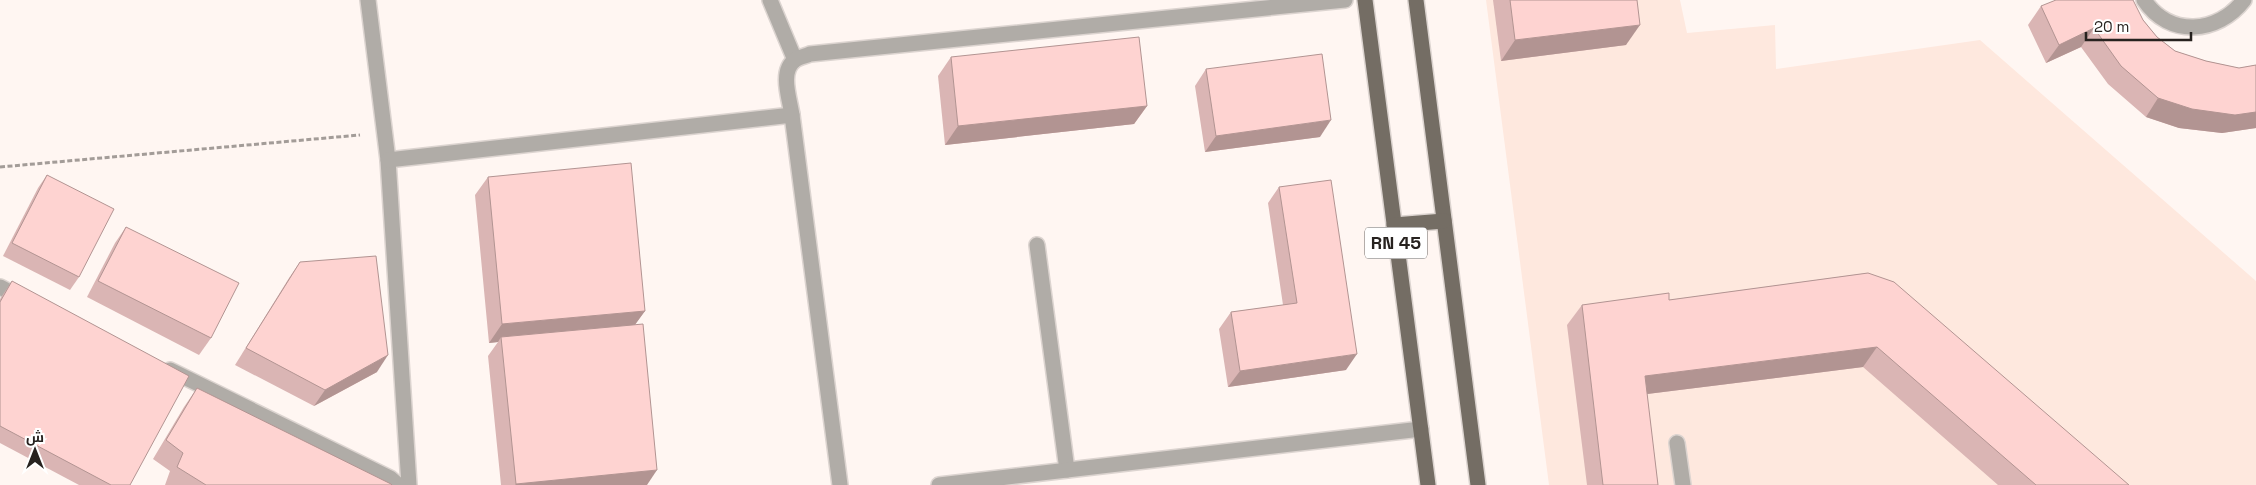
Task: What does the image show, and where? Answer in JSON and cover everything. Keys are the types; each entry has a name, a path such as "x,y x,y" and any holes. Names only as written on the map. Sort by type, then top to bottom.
{"main road":[{"name":"RN 45","path":"1365,0 1428,485"},
{"name":"RN 45","path":"1416,0 1478,485"},
{"path":"1394,225 1444,221"}],"street":[{"path":"368,0 388,160 409,485"},
{"path":"770,0 795,60"},
{"path":"840,485 786,79 789,67 795,60 810,54 1345,0"},
{"path":"2144,0 2164,20 2182,26 2201,27 2219,22 2235,12 2244,0"},
{"path":"388,160 792,115"},
{"path":"1037,244 1067,470"},
{"path":"0,287 36,304"},
{"path":"160,365 390,478 398,485"},
{"path":"939,485 1421,429"},
{"path":"1677,443 1683,485"}],"path":[{"path":"0,167 385,133"}],"shaded area":[{"path":"1486,0 1680,0 1687,33 1775,25 1776,69 1980,40 2256,281 2256,485 1549,485"}],"building":[{"path":"1510,0 1637,0 1640,25 1515,40"},
{"path":"2056,0 2133,0 2143,20 2157,37 2175,51 2206,61 2239,68 2256,65 2256,112 2235,115 2192,109 2158,98 2121,66 2094,28 2059,45 2041,6"},
{"path":"1139,37 1147,106 958,126 951,57"},
{"path":"1322,54 1331,120 1216,136 1206,69"},
{"path":"631,163 645,311 502,324 488,177"},
{"path":"47,175 114,209 79,277 12,243"},
{"path":"1331,180 1357,354 1240,371 1231,312 1297,303 1279,187"},
{"path":"126,227 239,283 211,338 98,281"},
{"path":"376,256 388,355 325,390 246,348 300,262"},
{"path":"1868,273 1894,282 2129,485 2036,485 1877,347 1645,376 1658,485 1603,485 1582,305 1669,293 1669,300"},
{"path":"12,281 189,376 130,485 111,485 0,426 0,302"},
{"path":"643,324 657,470 516,484 501,337"},
{"path":"197,388 392,485 206,485 177,467 183,453 166,440"}]}
